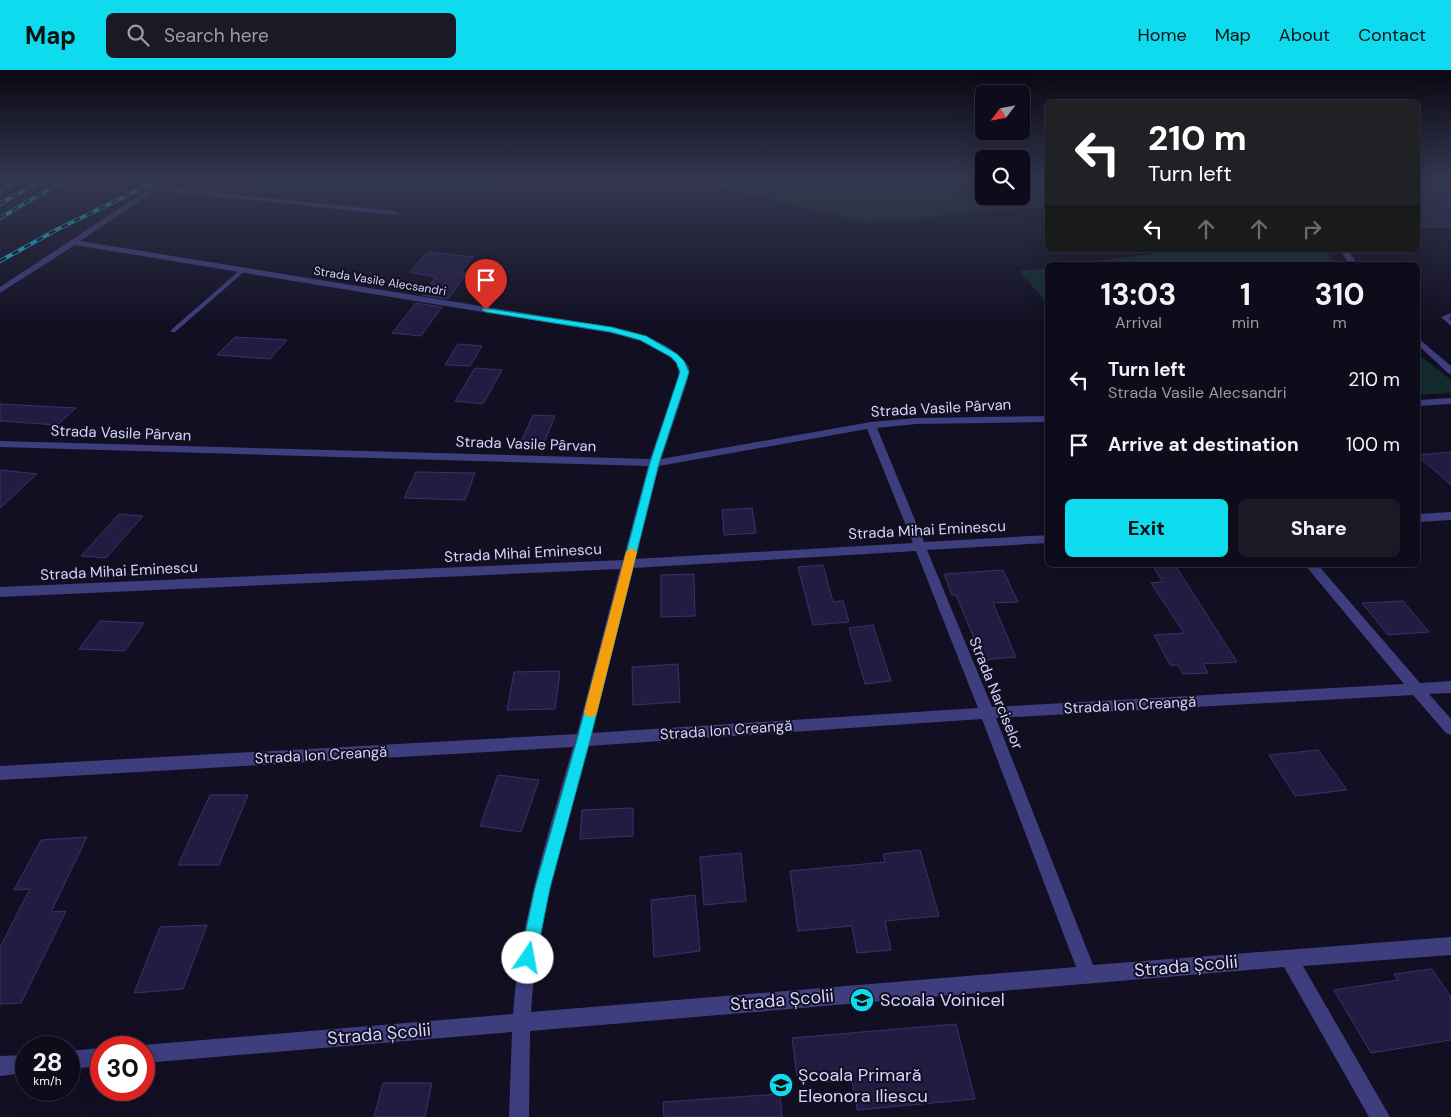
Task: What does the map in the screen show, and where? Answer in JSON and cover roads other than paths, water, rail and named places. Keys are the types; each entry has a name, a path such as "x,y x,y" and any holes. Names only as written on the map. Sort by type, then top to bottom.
{"street":[{"path":"0,291 93,228"},
{"name":"Strada Vasile Alecsandri","path":"72,242 630,334 654,343 680,361 685,372 655,463 584,740 542,888 528,958 522,1022 519,1117"},
{"path":"1420,343 1451,371"},
{"path":"1420,403 1451,401"},
{"name":"Strada Vasile Pârvan","path":"0,444 655,463 871,425 916,421 1045,419"},
{"name":"Strada Narciselor","path":"871,425 987,713 1088,975"},
{"path":"1420,518 1451,516"},
{"name":"Strada Mihai Eminescu","path":"0,592 628,564 1045,539"},
{"path":"1313,567 1451,729"},
{"name":"Strada Ion Creangă","path":"0,773 584,740 987,713 1451,687"},
{"name":"Strada Școlii","path":"155,1053 1451,946"},
{"path":"1289,958 1380,1117"},
{"path":"0,1066 15,1065"}],"lane":[{"path":"173,331 242,271"},
{"path":"1451,315 1444,316 1451,324"}],"railway":[{"path":"0,261 60,228"}],"place":[{"name":"Scoala Voinicel","path":"862,1000"},
{"name":"Școala Primară Eleonora Iliescu","path":"781,1085"}]}
